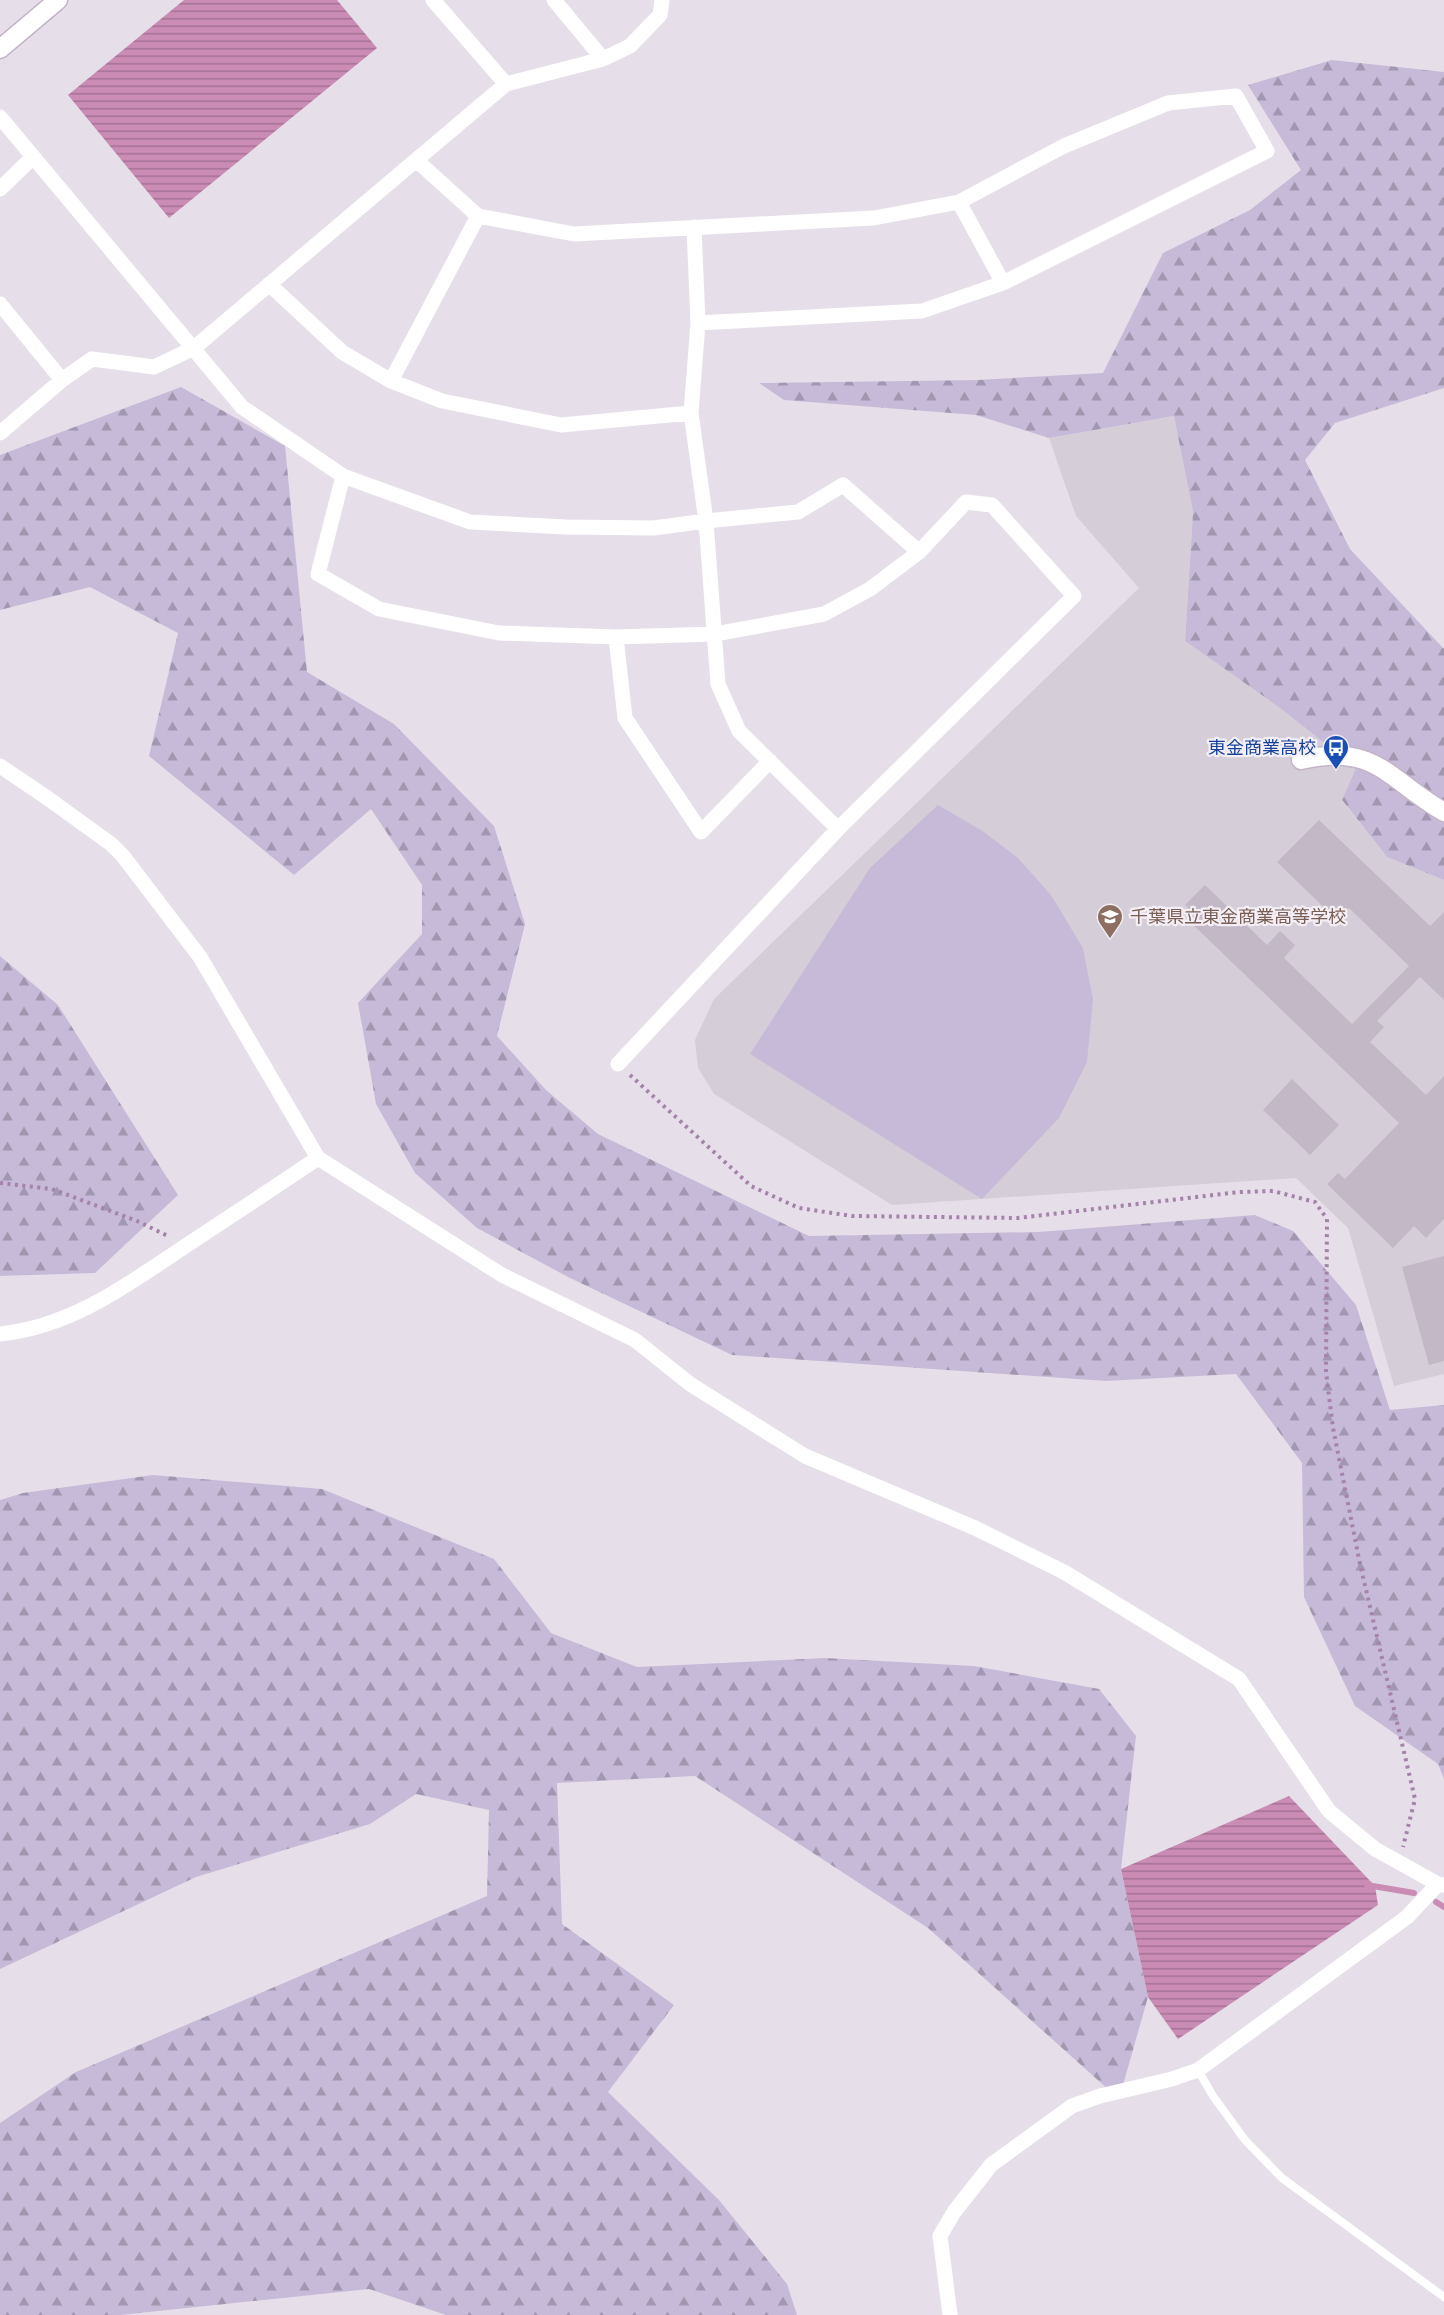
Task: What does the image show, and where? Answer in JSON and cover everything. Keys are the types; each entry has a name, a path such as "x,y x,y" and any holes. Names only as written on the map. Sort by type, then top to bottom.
{"street":[{"path":"0,49 58,0"},
{"path":"433,0 506,84"},
{"path":"554,0 603,59"},
{"path":"0,433 62,380 92,359 153,366 194,348 506,84 603,59 630,46 660,15 662,0"},
{"path":"416,160 478,216 574,234 874,218 959,202 1064,146 1168,103 1236,96 1267,151 1003,283 922,311 698,323"},
{"path":"0,117 242,407 343,476 470,522 566,527 654,528 706,520 798,512 843,484 919,552"},
{"path":"0,189 33,157"},
{"path":"959,202 1003,283"},
{"path":"391,381 478,216"},
{"path":"694,226 698,323 691,413 706,520 718,684 739,731 838,829"},
{"path":"269,284 342,352 391,381 442,401 561,426 691,413"},
{"path":"0,304 62,380"},
{"path":"343,476 318,574 379,609 499,633 616,637 715,633 824,614 870,589 919,552 966,502 992,505 1074,596 838,829 618,1064"},
{"path":"616,637 625,718 701,832 770,761"},
{"path":"1301,760 1326,754 1360,758 1377,764 1428,803 1444,812"},
{"path":"0,766 111,844 123,856 200,957 318,1158 502,1275 635,1340 690,1384 805,1456 975,1528 1064,1572 1239,1679 1329,1811 1375,1849 1441,1885 1407,1917 1198,2070 1172,2079 1100,2096 1072,2106 991,2165 954,2212 940,2236 950,2315"},
{"path":"0,1334 16,1332 66,1318 109,1296 318,1158"}],"lane":[{"path":"1198,2070 1213,2096 1245,2140 1282,2178 1444,2297"}],"path":[{"path":"618,1064 751,1186 799,1208 852,1216 1018,1218 1239,1192 1273,1191 1315,1202 1327,1219 1326,1372 1333,1428 1360,1564 1415,1799 1399,1862"},
{"path":"0,1183 52,1189 137,1221 187,1245"}],"shaded area":[{"path":"184,0 337,0 377,48 169,218 68,95"},
{"name":"千葉県立東金商業高等学校","path":"1174,416 1193,512 1185,641 1280,708 1356,768 1342,801 1387,857 1444,880 1444,1374 1394,1386 1348,1228 1296,1178 892,1205 714,1094 698,1068 695,1040 714,999 1139,588 1076,516 1049,438"},
{"path":"1289,1796 1375,1886 1378,1905 1178,2039 1148,1997 1121,1869"}],"green space":[{"path":"1332,60 1444,72 1444,388 1335,423 1305,460 1350,549 1444,649 1444,880 1387,857 1342,800 1356,768 1280,708 1185,641 1193,512 1174,416 1049,438 976,415 784,400 759,383 978,380 1103,373 1163,253 1250,210 1301,170 1248,85"},
{"path":"181,387 285,446 307,672 394,724 494,826 525,924 497,1036 546,1090 598,1134 809,1236 1039,1232 1255,1215 1293,1231 1356,1305 1390,1410 1444,1405 1444,1779 1438,1764 1355,1706 1304,1597 1302,1463 1236,1374 1106,1381 732,1355 568,1277 477,1228 415,1173 376,1104 358,1003 422,934 422,885 371,809 294,875 149,756 178,633 90,587 0,610 0,455"},
{"path":"938,805 984,832 1018,858 1051,895 1083,948 1093,999 1087,1062 1059,1118 982,1199 750,1054 870,868"},
{"path":"0,956 58,1005 178,1195 95,1273 0,1276"},
{"path":"153,1475 322,1489 494,1559 551,1633 637,1667 825,1658 974,1666 1099,1689 1136,1736 1121,1869 1148,1997 1119,2099 928,1928 695,1776 557,1783 562,1924 674,2005 608,2092 719,2200 787,2284 797,2315 446,2315 369,2289 120,2315 0,2315 0,2123 76,2072 487,1896 489,1810 416,1794 370,1824 196,1877 0,1969 0,1500 23,1493"}],"building":[{"path":"1319,820 1430,926 1444,912 1444,1000 1420,977 1377,1021 1384,1027 1370,1042 1426,1095 1444,1076 1444,1219 1426,1238 1414,1226 1393,1248 1327,1184 1338,1173 1345,1179 1399,1123 1187,919 1194,913 1185,905 1205,885 1267,945 1280,931 1295,945 1284,958 1352,1024 1409,966 1349,908 1338,921 1277,862"},
{"path":"1292,1079 1339,1125 1310,1155 1263,1110"},
{"path":"1444,1256 1444,1361 1429,1365 1402,1267"}],"waterway":[{"path":"1367,1885 1414,1893"},
{"path":"1436,1902 1444,1907"}],"place":[{"name":"東金商業高校","path":"1336,771"},
{"name":"千葉県立東金商業高等学校","path":"1110,940"}]}
